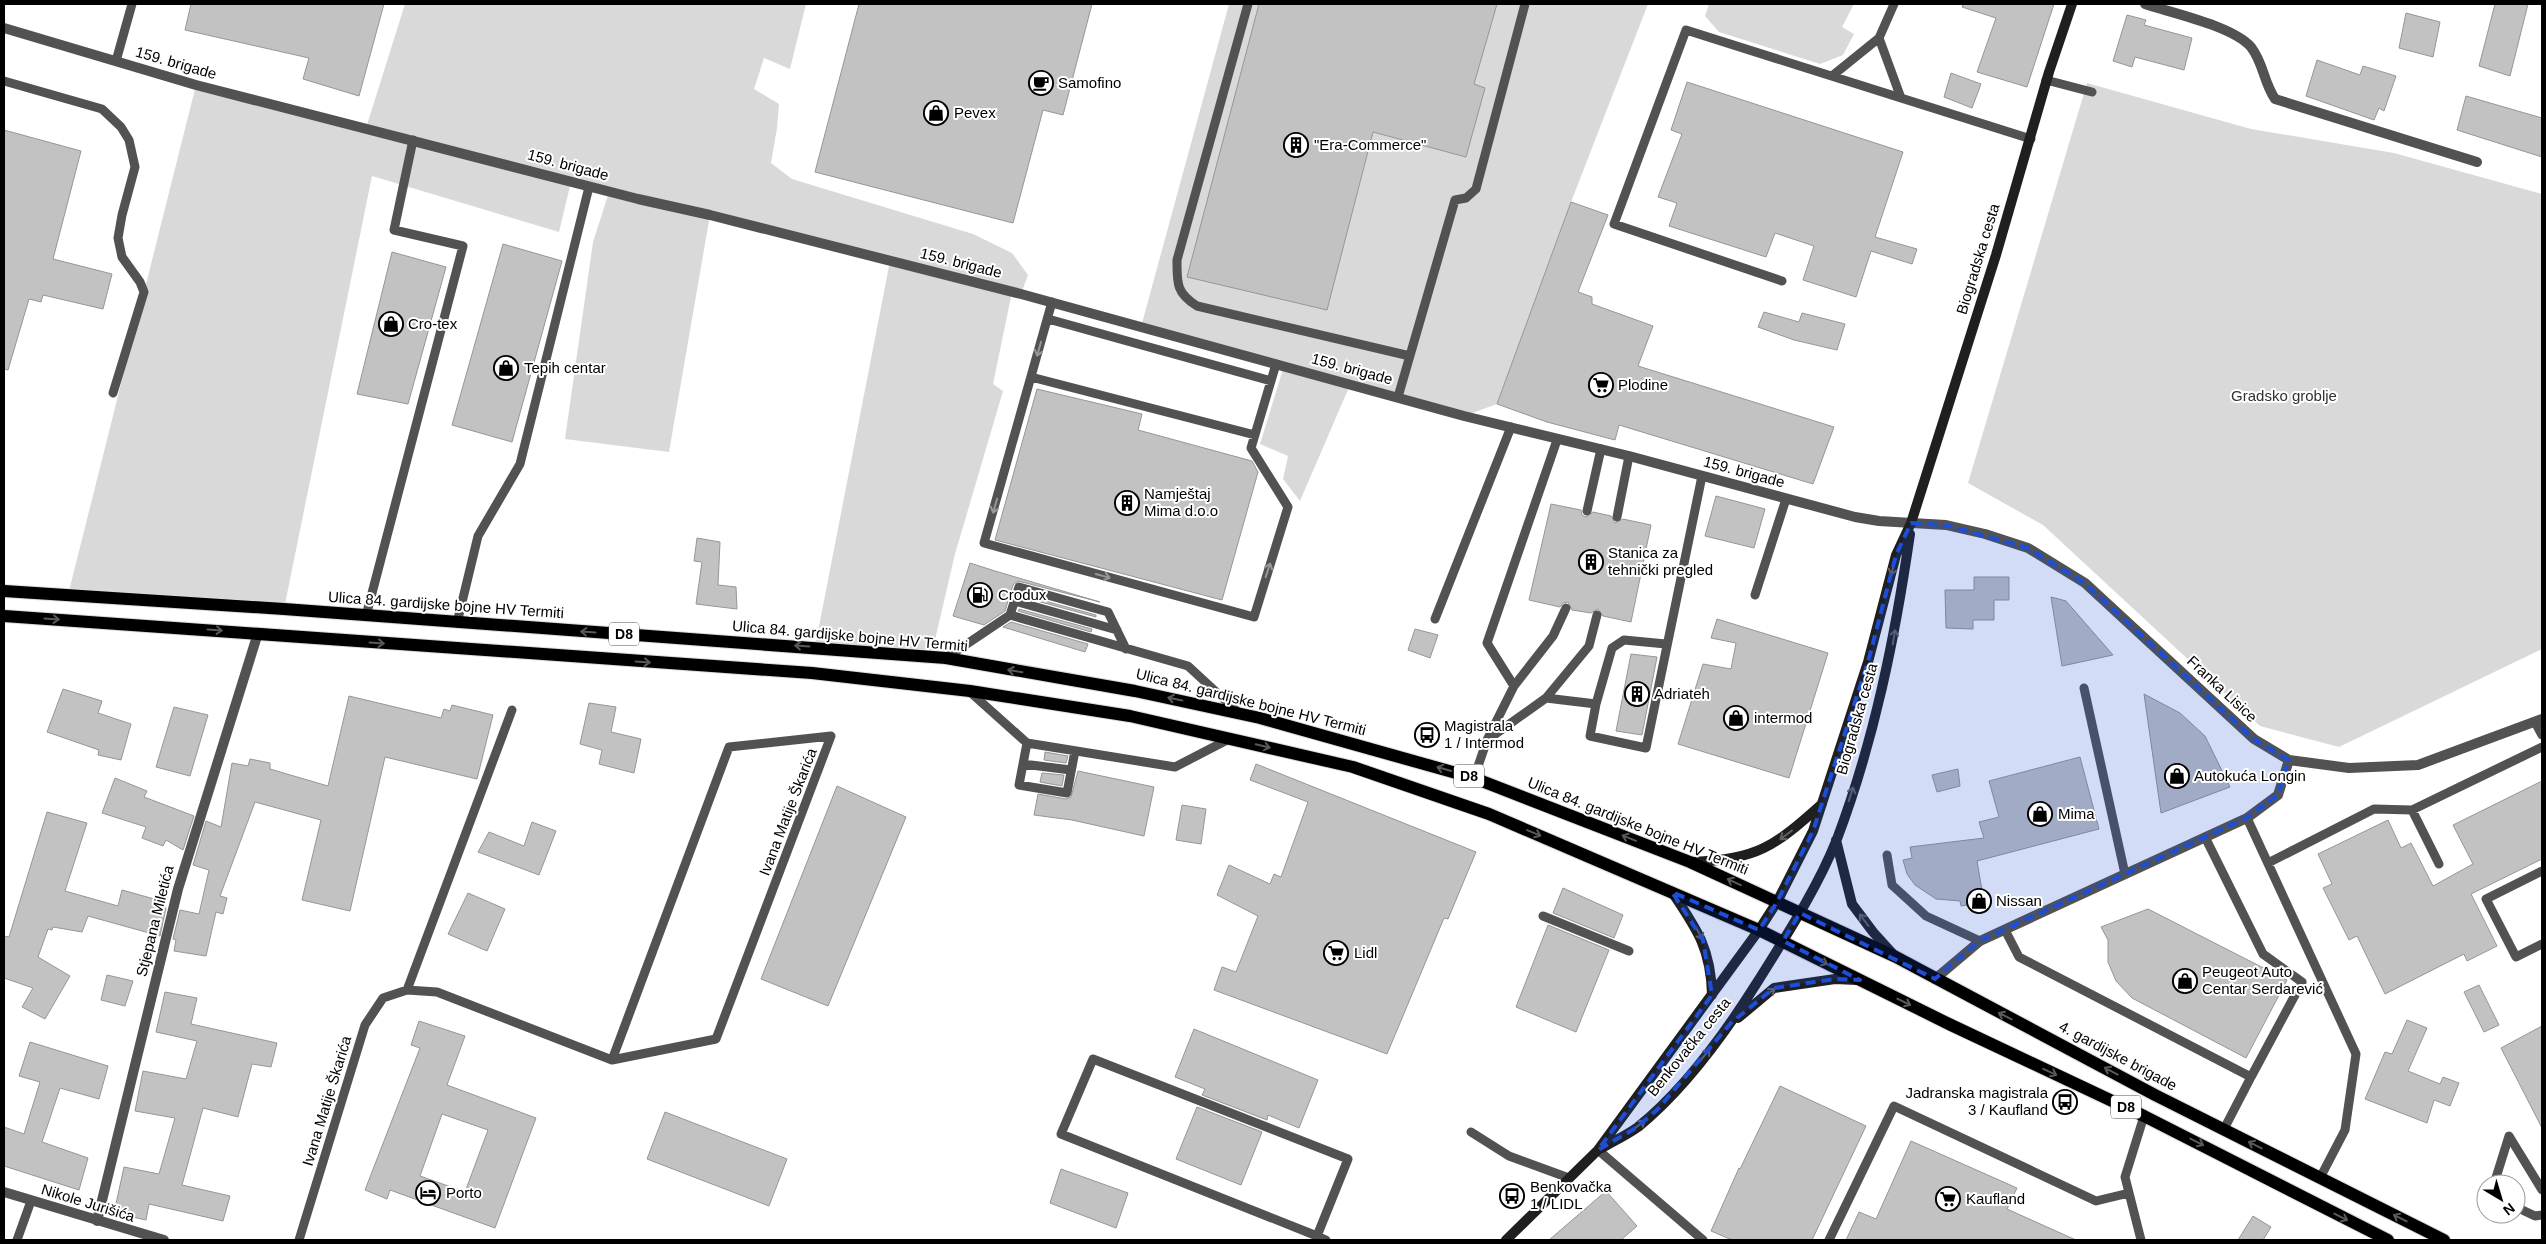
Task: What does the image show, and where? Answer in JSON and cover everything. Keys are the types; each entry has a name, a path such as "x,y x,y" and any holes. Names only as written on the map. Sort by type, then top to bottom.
{"main road":[{"name":"Biogradska cesta","path":"1777,902 1813,831 1868,662 1896,556 1911,523 2031,139 2046,80 2072,4"},
{"name":"Biogradska cesta","path":"1800,913 1836,840 1887,671 1911,523"},
{"name":"Ulica 84. gardijske bojne HV Termiti","path":"4,591 946,658 1135,690 1240,714 1474,778 1690,862 1777,902"},
{"name":"D8","path":"4,616 812,673 970,691 1130,716 1353,768 1442,796 1490,814 1759,930 2144,1116 2388,1240"},
{"path":"1690,862 1740,858 1756,853 1775,842 1822,803"},
{"path":"1836,840 1852,904 1873,932 1896,957"},
{"path":"1672,892 1702,940 1712,976 1712,995"},
{"name":"4. gardijske brigade","path":"1777,902 1896,957 2224,1129 2444,1240"},
{"name":"Benkovačka cesta","path":"1506,1240 1598,1150 1759,930 1777,902"},
{"name":"Benkovačka cesta","path":"1598,1150 1636,1128 1658,1109 1731,1023 1800,913"},
{"path":"1731,1023 1774,988 1835,979 1860,980"}],"street":[{"path":"2145,4 2232,32 2250,46 2261,64 2266,86 2275,99 2477,162"},
{"name":"159. brigade","path":"4,28 196,85 1052,302 1557,440 1629,456 1854,517 1911,523"},
{"name":"Franka Lisice","path":"1911,523 1946,525 1985,534 2028,548 2085,583 2254,739 2289,760 2349,768 2418,765 2539,720"},
{"name":"Stjepana Miletića","path":"97,1221 178,889 258,633"},
{"path":"1935,979 1980,941 2247,818 2278,795 2289,760"},
{"name":"Nikole Jurišića","path":"4,1192 97,1221 141,1238 164,1240"}],"lane":[{"path":"116,61 132,4"},
{"path":"1248,4 1177,260 1177,283 1185,298 1197,306 1410,356"},
{"path":"1398,397 1455,200 1466,198 1476,189 1525,4"},
{"path":"1832,76 1879,38 1894,4"},
{"path":"1782,282 1614,224 1686,30 2031,139"},
{"path":"1879,38 1901,98"},
{"path":"2046,80 2092,92"},
{"path":"4,81 102,110 121,126 129,140 135,167 118,238 122,257 140,282 144,292 113,392"},
{"path":"366,616 463,246 394,230 413,140"},
{"path":"457,623 478,536 520,464 589,186"},
{"path":"1052,302 984,543 1254,617 1288,507 1251,448 1276,364"},
{"path":"1048,319 1271,381"},
{"path":"1031,377 1255,435"},
{"path":"1435,619 1511,427"},
{"path":"1514,686 1488,643 1557,440"},
{"path":"1587,511 1601,449"},
{"path":"1617,517 1629,456"},
{"path":"1666,644 1624,640 1612,648 1596,704 1590,736 1646,748 1702,476"},
{"path":"1755,595 1786,499"},
{"path":"946,658 1010,616 1019,587 1108,612 1126,649"},
{"path":"1015,602 1117,630"},
{"path":"1474,778 1487,740 1514,686 1552,636 1566,608"},
{"path":"1487,740 1546,698 1589,646 1596,615"},
{"path":"1010,616 1188,666 1240,714"},
{"path":"2084,688 2125,874"},
{"path":"970,691 1027,744 1175,767 1230,738"},
{"path":"1546,698 1596,704"},
{"path":"407,990 512,710"},
{"path":"2539,720 2542,735"},
{"name":"Ivana Matije Škarića","path":"299,1240 365,1025 383,998 407,990 437,992 612,1060 716,1039 831,736 729,747 612,1060"},
{"path":"1027,744 1019,784 1067,793 1075,751"},
{"path":"2268,863 2374,809 2412,810 2542,747"},
{"path":"1023,764 1071,770"},
{"path":"2412,810 2439,864"},
{"path":"2247,818 2356,1054 2344,1130 2320,1178"},
{"path":"2205,837 2263,954 2302,982 2224,1129"},
{"path":"1887,855 1892,885 1926,916 1980,941"},
{"path":"2542,870 2486,899 2516,957 2542,944"},
{"path":"1543,916 1629,951"},
{"path":"2005,930 2019,957 2251,1077"},
{"path":"1317,1236 1348,1159 1093,1058 1061,1134 1326,1240"},
{"path":"1829,1240 1894,1106 2096,1201 2129,1193"},
{"path":"2141,1240 2126,1177 2144,1116"},
{"path":"1471,1132 1509,1156 1569,1178"},
{"path":"2497,1174 2509,1136 2542,1190"},
{"path":"1598,1150 1703,1240"},
{"path":"17,1240 31,1201"},
{"path":"2526,1212 2536,1216 2542,1215"}],"highlighted area":[{"path":"1911,523 1946,525 2028,548 2085,583 2254,739 2289,760 2278,795 2247,818 1980,941 1935,979 1800,913 1783,941 1860,980 1835,979 1774,988 1731,1023 1658,1109 1636,1128 1598,1150 1712,995 1703,940 1672,892 1759,930 1777,902 1813,831 1868,662 1896,555"}],"green space":[{"path":"405,4 806,4 790,69 764,58 754,89 779,104 771,163 792,179 973,234 1012,253 1028,275 1021,294 1012,292 993,384 1003,391 955,554 931,657 815,647 890,261 710,215 669,452 565,439 593,242 609,192 571,182 559,232 372,176 284,609 68,595 196,85 366,128"},
{"path":"1229,4 1648,4 1571,202 1497,404 1464,416 1350,385 1300,501 1283,479 1288,456 1260,444 1284,366 1141,327"},
{"path":"1709,4 1854,4 1842,27 1854,34 1843,55 1820,64 1719,32 1705,16"},
{"name":"Gradsko groblje","path":"2087,83 2251,129 2394,153 2542,194 2542,649 2339,747 2260,726 2043,525 1968,483"}],"building":[{"path":"191,4 384,4 359,96 303,79 309,58 185,30"},
{"name":"Pevex","path":"859,4 1092,4 1063,115 1043,110 1013,223 815,172"},
{"name":"\"Era-Commerce\"","path":"1259,4 1497,4 1474,84 1485,88 1466,157 1373,132 1327,310 1187,277"},
{"path":"1963,4 2054,4 2027,87 1977,72 1996,18 1962,7"},
{"path":"2495,4 2528,4 2510,76 2479,66"},
{"path":"2406,13 2440,22 2433,57 2399,48"},
{"path":"2127,15 2146,20 2144,25 2192,38 2184,70 2135,57 2132,67 2113,61"},
{"path":"2317,60 2360,75 2363,66 2396,76 2384,111 2379,108 2374,120 2306,96"},
{"path":"1951,73 1981,84 1972,108 1944,97"},
{"path":"1687,82 1903,152 1875,237 1917,249 1912,264 1871,251 1856,297 1803,280 1814,246 1775,233 1766,257 1669,226 1677,203 1658,197 1682,134 1671,130"},
{"path":"2466,96 2542,118 2542,157 2457,130"},
{"path":"4,130 81,151 53,259 112,274 103,309 43,295 41,302 29,299 8,370 4,369"},
{"name":"Plodine","path":"1571,202 1608,215 1578,292 1592,297 1592,304 1653,326 1638,366 1834,427 1813,484 1619,425 1615,440 1547,422 1497,404"},
{"path":"503,244 562,261 512,442 452,425"},
{"path":"392,252 446,267 408,404 357,394"},
{"path":"1764,312 1799,322 1802,313 1845,324 1837,350 1794,340 1758,327"},
{"name":"Namještaj Mima d.o.o","path":"1037,389 1142,414 1138,430 1252,461 1258,472 1222,600 995,540"},
{"path":"1716,496 1765,509 1754,548 1705,536"},
{"name":"Stanica za tehnički pregled","path":"1551,504 1581,510 1582,515 1586,517 1593,512 1611,516 1615,523 1623,519 1651,525 1631,622 1603,616 1598,609 1591,613 1572,610 1568,602 1563,603 1560,607 1529,600"},
{"path":"697,538 720,542 718,585 736,587 737,609 696,604 702,562 694,561"},
{"name":"Crodux","path":"970,563 1100,602 1018,581 1013,585 1005,611 984,625 953,616"},
{"path":"1974,577 2009,577 2009,600 1994,600 1994,620 1973,620 1973,629 1946,628 1945,590 1974,590"},
{"path":"1023,595 1096,615 1096,617 1022,597"},
{"path":"2051,597 2066,601 2113,655 2062,666"},
{"path":"1019,609 1092,629 1091,632 1018,611"},
{"path":"1717,619 1828,653 1789,778 1678,744 1703,664 1731,669 1736,643 1711,638"},
{"path":"1011,622 1088,644 1085,652 1003,627"},
{"path":"1415,629 1438,635 1430,658 1408,650"},
{"name":"Adriateh","path":"1631,654 1657,657 1642,735 1616,731"},
{"path":"63,689 102,701 98,713 131,724 121,760 98,755 99,750 47,732"},
{"path":"2144,694 2180,713 2205,736 2230,787 2161,813"},
{"path":"349,696 441,718 444,709 450,711 452,705 493,715 477,779 385,757 350,911 302,900 321,820 255,802 220,896 227,898 223,914 216,912 206,956 174,951 176,940 173,939 180,910 199,914 209,870 193,865 206,821 221,827 232,763 248,766 250,759 270,763 270,769 328,786"},
{"path":"589,703 616,707 611,732 641,739 634,773 599,764 602,750 580,744"},
{"path":"174,707 208,715 190,776 156,767"},
{"path":"1045,752 1068,756 1066,763 1044,760"},
{"path":"2080,757 2099,829 1977,861 1984,902 1961,906 1960,901 1936,899 1915,885 1907,874 1903,860 1912,858 1910,847 1984,838 1979,822 1999,817 1989,781"},
{"path":"1256,764 1476,852 1448,919 1444,918 1387,1054 1214,990 1222,967 1236,972 1258,916 1217,895 1229,865 1270,884 1274,874 1281,877 1308,802 1250,780"},
{"path":"1958,769 1960,786 1937,792 1932,775"},
{"path":"1078,771 1154,787 1144,836 1072,820 1034,815 1038,794 1066,799 1071,797"},
{"path":"1042,773 1064,775 1062,786 1040,782"},
{"path":"115,778 147,791 144,797 194,816 183,850 166,840 163,846 142,838 146,827 102,813"},
{"path":"2542,781 2542,859 2471,894 2497,946 2467,961 2464,954 2385,994 2357,936 2349,940 2323,888 2332,884 2318,854 2388,820 2401,848 2411,843 2433,886 2473,864 2453,825"},
{"path":"837,786 906,817 828,1006 761,979"},
{"path":"1182,805 1206,809 1201,844 1176,840"},
{"path":"47,812 87,823 65,891 118,906 122,890 158,900 157,906 166,908 160,936 88,916 82,932 53,927 52,930 48,929 38,957 70,976 45,1019 22,1007 33,988 4,978 4,936 9,937"},
{"path":"532,822 556,831 539,875 478,852 489,832 524,846"},
{"path":"1563,888 1623,915 1614,938 1553,913"},
{"path":"468,893 505,909 487,951 448,934"},
{"path":"2148,909 2287,980 2246,1058 2132,998 2116,981 2108,962 2108,940 2101,927"},
{"path":"1548,925 1609,950 1576,1032 1516,1007"},
{"path":"107,975 133,981 125,1006 101,1000"},
{"path":"2479,985 2499,1025 2484,1032 2464,992"},
{"path":"165,992 197,998 191,1024 277,1043 271,1067 252,1064 238,1117 203,1108 182,1185 230,1196 223,1221 149,1204 146,1220 114,1213 124,1167 159,1174 175,1118 135,1111 143,1071 186,1079 197,1041 156,1032"},
{"path":"2407,1020 2427,1028 2408,1071 2440,1084 2443,1077 2459,1083 2450,1106 2434,1100 2427,1123 2365,1099 2385,1052 2392,1054"},
{"path":"419,1021 465,1036 447,1085 536,1118 495,1228 390,1190 387,1199 365,1190 420,1048 411,1045","holes":["442,1114 488,1130 465,1192 420,1176"]},
{"path":"2542,1026 2542,1128 2501,1048"},
{"path":"1194,1029 1318,1080 1299,1128 1268,1115 1267,1120 1202,1095 1205,1089 1175,1077"},
{"path":"30,1042 108,1066 99,1099 60,1088 42,1142 88,1158 79,1190 4,1166 4,1127 24,1134 40,1082 19,1076"},
{"path":"1780,1086 1866,1126 1812,1240 1732,1240 1711,1231 1739,1168"},
{"path":"1197,1107 1262,1132 1241,1185 1176,1159"},
{"path":"665,1112 787,1159 769,1206 647,1159"},
{"name":"Kaufland","path":"1911,1141 2017,1188 2007,1209 2076,1240 1846,1240 1859,1212 1876,1219"},
{"path":"1061,1169 1128,1193 1116,1228 1050,1203"},
{"path":"1606,1191 1637,1226 1621,1240 1549,1240"},
{"path":"2253,1216 2271,1227 2263,1240 2238,1240"}],"place":[{"name":"Samofino","path":"1041,83"},
{"name":"Pevex","path":"936,113"},
{"name":"\"Era-Commerce\"","path":"1296,145"},
{"name":"Cro-tex","path":"391,324"},
{"name":"Tepih centar","path":"506,368"},
{"name":"Plodine","path":"1601,385"},
{"name":"Namještaj Mima d.o.o","path":"1127,503"},
{"name":"Stanica za tehnički pregled","path":"1591,562"},
{"name":"Crodux","path":"980,595"},
{"name":"Adriateh","path":"1637,694"},
{"name":"intermod","path":"1736,718"},
{"name":"Magistrala 1 / Intermod","path":"1427,735"},
{"name":"Autokuća Longin","path":"2177,776"},
{"name":"Mima","path":"2040,814"},
{"name":"Nissan","path":"1979,901"},
{"name":"Lidl","path":"1336,953"},
{"name":"Peugeot Auto Centar Serdarević","path":"2185,981"},
{"name":"Jadranska magistrala 3 / Kaufland","path":"2065,1102"},
{"name":"Porto","path":"428,1193"},
{"name":"Benkovačka 1 / LIDL","path":"1512,1196"},
{"name":"Kaufland","path":"1948,1199"}]}
